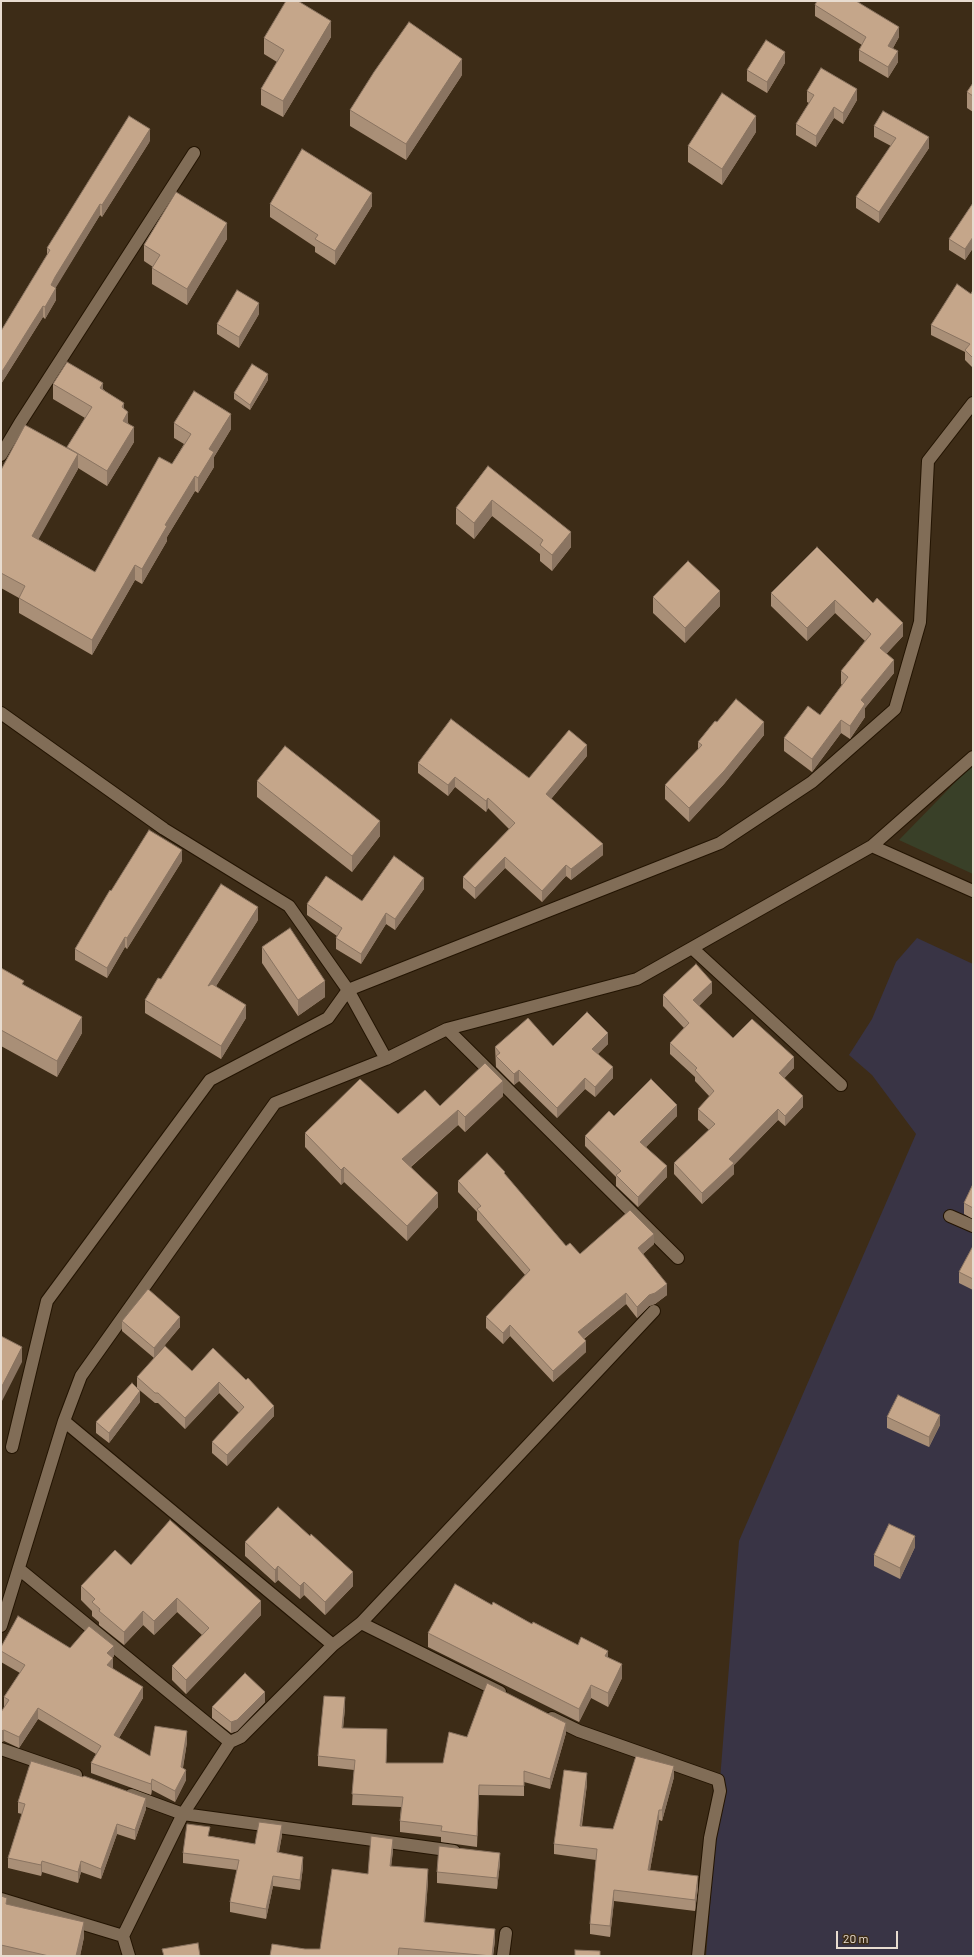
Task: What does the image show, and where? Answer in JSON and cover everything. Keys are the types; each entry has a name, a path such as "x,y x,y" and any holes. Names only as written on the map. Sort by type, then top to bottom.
{"street":[{"path":"1,455 20,423 194,153"},
{"path":"12,1447 47,1302 210,1080 328,1018 348,990 720,843 812,782 896,709 920,622 928,461 973,403"},
{"path":"1,713 164,829 289,906 348,990 386,1059"},
{"path":"1,1626 64,1421 81,1376 275,1103 386,1059 447,1028 637,978 872,846 973,757"},
{"path":"872,846 973,890"},
{"path":"692,948 841,1085"},
{"path":"447,1028 678,1258"},
{"path":"950,1216 973,1226"},
{"path":"128,1956 123,1936 183,1814 230,1742 241,1737 333,1645 361,1623 654,1311"},
{"path":"64,1421 333,1645"},
{"path":"19,1569 230,1742"},
{"path":"361,1623 509,1696"},
{"path":"544,1714 579,1731 718,1780 720,1791 710,1838 698,1956"},
{"path":"1,1749 88,1780"},
{"path":"118,1791 183,1814 466,1853"},
{"path":"1,1899 123,1936"},
{"path":"503,1956 506,1933"}],"shaded area":[{"path":"917,938 973,964 973,1956 706,1956 739,1541 916,1134 872,1075 849,1055 872,1019 896,962"}],"green space":[{"path":"973,764 973,874 899,840"}],"building":[{"path":"286,1 298,1 331,21 283,101 261,89 284,50 264,38"},
{"path":"817,1 856,1 899,27 888,46 898,51 888,67 859,50 866,37 815,5"},
{"path":"409,22 462,59 406,144 350,110 374,72"},
{"path":"766,40 785,52 767,82 747,70"},
{"path":"821,68 857,89 843,113 834,107 816,136 796,124 814,95 807,91"},
{"path":"973,83 973,96 967,92"},
{"path":"722,93 756,116 722,169 688,146"},
{"path":"883,111 929,137 879,212 856,197 896,138 874,126"},
{"path":"129,116 150,129 102,205 100,204 55,277 51,285 56,288 1,373 1,331 50,250 47,248"},
{"path":"302,149 372,193 335,251 315,239 318,235 270,204"},
{"path":"176,192 227,223 187,289 152,268 160,255 144,245"},
{"path":"973,203 973,237 965,249 949,239"},
{"path":"957,284 971,294 973,290 973,358 965,350 970,344 931,325"},
{"path":"237,290 259,303 239,337 217,324"},
{"path":"67,362 103,383 100,388 124,403 122,407 128,412 123,421 134,427 107,471 67,447 92,407 53,384"},
{"path":"252,364 268,374 250,405 234,393"},
{"path":"194,391 231,414 209,449 214,452 198,478 195,476 165,525 167,526 142,569 135,565 92,640 19,598 25,586 1,573 1,470 25,425 78,454 32,536 95,572 159,457 172,464 191,434 174,423"},
{"path":"488,466 571,532 552,555 540,545 543,540 492,500 474,523 456,508"},
{"path":"817,547 873,603 877,598 903,623 880,648 894,660 861,700 865,704 850,726 841,720 812,759 784,738 808,706 820,715 848,677 841,671 871,634 835,600 807,628 771,593"},
{"path":"688,561 720,591 685,628 653,597"},
{"path":"736,699 764,722 724,771 689,808 665,785 702,745 698,742"},
{"path":"451,719 529,778 569,730 587,745 546,794 603,844 571,869 566,865 542,891 505,857 475,888 463,877 515,823 488,798 486,801 455,777 448,785 418,763"},
{"path":"285,746 380,821 352,856 257,781"},
{"path":"149,830 182,850 127,938 125,937 107,968 75,949 110,890 111,891"},
{"path":"394,856 424,878 395,919 386,913 361,954 336,938 342,928 307,904 326,876 362,901"},
{"path":"221,884 258,907 208,986 212,984 246,1005 221,1046 145,1000 158,978 161,979"},
{"path":"290,928 325,981 298,1000 262,947"},
{"path":"696,964 712,982 693,1000 733,1038 752,1019 794,1057 779,1073 803,1096 785,1116 778,1109 729,1159 734,1163 702,1193 674,1163 715,1124 698,1109 714,1091 695,1070 697,1068 670,1043 689,1023 663,995"},
{"path":"1,968 24,981 22,984 82,1017 57,1061 1,1030"},
{"path":"587,1012 608,1033 592,1049 613,1067 595,1087 585,1078 557,1108 519,1070 514,1074 496,1056 500,1053 495,1047 528,1018 553,1046"},
{"path":"485,1063 503,1081 465,1117 458,1110 402,1159 438,1193 407,1226 344,1167 341,1170 305,1133 360,1079 398,1114 425,1090 440,1106"},
{"path":"651,1079 677,1105 640,1142 667,1166 638,1197 616,1175 621,1171 585,1136 609,1111 614,1116"},
{"path":"487,1153 505,1172 504,1173 566,1246 570,1243 580,1254 630,1210 654,1234 638,1248 667,1284 655,1293 649,1295 637,1307 626,1293 578,1332 586,1341 553,1371 510,1325 503,1333 486,1317 530,1270 477,1209 481,1206 458,1181"},
{"path":"973,1184 973,1208 964,1203"},
{"path":"973,1246 973,1279 959,1272"},
{"path":"148,1289 180,1317 154,1348 122,1321"},
{"path":"1,1336 22,1347 1,1388"},
{"path":"165,1346 192,1371 213,1348 246,1380 248,1378 274,1406 227,1455 212,1442 244,1407 219,1382 185,1418 158,1393 155,1393 137,1377"},
{"path":"132,1383 140,1391 109,1433 96,1422"},
{"path":"898,1395 940,1415 929,1437 887,1417"},
{"path":"278,1507 310,1536 311,1534 353,1572 325,1602 304,1582 300,1586 278,1566 275,1570 245,1542"},
{"path":"170,1520 261,1601 186,1680 172,1666 209,1628 177,1598 154,1621 143,1611 124,1632 99,1611 100,1609 92,1602 95,1599 81,1586 115,1550 131,1565"},
{"path":"889,1524 915,1536 900,1568 874,1555"},
{"path":"455,1584 492,1605 493,1602 532,1624 533,1622 578,1645 581,1637 608,1651 605,1656 622,1664 608,1693 591,1685 579,1709 428,1633"},
{"path":"18,1616 70,1648 89,1626 114,1646 107,1653 113,1658 107,1665 143,1687 114,1735 150,1756 155,1726 187,1731 181,1767 186,1770 175,1791 152,1779 151,1784 91,1763 101,1746 38,1708 19,1737 4,1730 1,1731 1,1712 9,1700 4,1697 25,1665 1,1651 1,1647"},
{"path":"245,1673 265,1692 237,1720 231,1722 212,1707"},
{"path":"487,1683 566,1723 550,1779 524,1771 524,1786 479,1785 477,1836 441,1831 442,1826 400,1821 403,1797 352,1794 355,1760 318,1756 324,1696 345,1697 342,1728 387,1729 386,1763 443,1763 449,1732 467,1737"},
{"path":"636,1756 674,1766 662,1810 659,1810 648,1870 698,1876 695,1900 614,1890 610,1926 590,1924 597,1849 554,1844 564,1770 587,1773 580,1826 613,1829"},
{"path":"31,1761 83,1777 84,1776 146,1798 135,1830 117,1824 101,1869 81,1861 78,1872 42,1861 41,1865 8,1858 25,1804 18,1802"},
{"path":"259,1822 282,1825 277,1852 303,1857 300,1880 273,1876 266,1909 230,1902 239,1860 183,1853 187,1824 210,1827 208,1836 255,1844"},
{"path":"371,1836 393,1839 390,1866 428,1869 424,1922 495,1929 492,1956 399,1948 398,1956 270,1956 272,1944 305,1949 320,1949 332,1869 368,1874"},
{"path":"439,1846 500,1853 497,1878 437,1872"},
{"path":"1,1896 7,1898 6,1904 84,1922 76,1956 49,1956 1,1945"},
{"path":"198,1943 200,1956 164,1956 162,1949"},
{"path":"575,1950 600,1951 600,1956 575,1956"}]}
